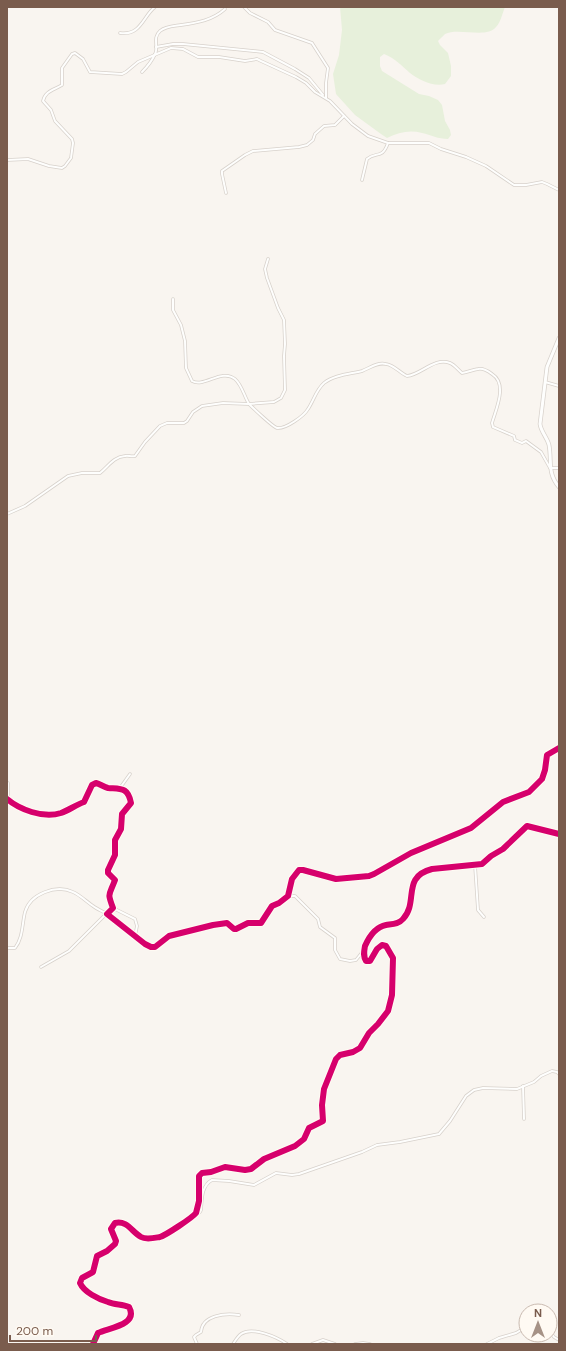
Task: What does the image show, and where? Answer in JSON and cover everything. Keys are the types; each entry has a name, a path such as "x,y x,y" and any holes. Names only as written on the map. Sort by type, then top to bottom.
{"street":[{"path":"120,32 124,33 137,29 146,19 150,10 155,7"},
{"path":"244,7 250,13 268,22 275,30 314,45 328,68 325,97"},
{"path":"142,72 155,55 156,37 160,31 167,28 192,24 218,16 225,9"},
{"path":"156,47 183,44 263,52 309,78 325,97 365,135 388,143 429,143 486,166 514,185 526,185 542,182 559,190"},
{"path":"7,160 28,159 49,166 62,168 66,166 71,158 72,140 64,129 55,121 51,110 43,101 45,95 62,85 63,66 72,54 75,53 80,56 90,72 116,75 126,72 138,62 170,48 183,49 198,57 219,57 245,61 257,59 296,77 325,97"},
{"path":"226,193 222,171 245,155 258,150 307,145 315,134 324,126 335,125 344,116"},
{"path":"362,180 366,159 384,152 388,143"},
{"path":"7,514 25,506 68,476 82,473 100,473 111,462 120,456 135,456 145,442 160,426 167,423 184,423 193,412 202,406 223,403 249,404 274,402 281,398 285,390 284,320 266,278 265,269 268,260"},
{"path":"173,299 173,310 181,325 185,340 186,368 193,382 197,383 222,376 232,378 238,383 249,404 255,411 274,426 279,428 286,426 306,413 317,391 326,382 339,376 379,364 390,365 407,376 414,375 435,363 442,362 451,363 462,373 478,369 487,370 497,378 500,384 498,402 492,423 493,427 514,436 515,440 522,443 526,441 541,452 550,468 555,482 559,487"},
{"path":"550,468 549,443 540,426 548,364 559,338"},
{"path":"545,382 559,386"},
{"path":"550,468 559,468"},
{"path":"288,896 292,879 299,870 336,880 369,876 411,853 471,828 502,802 530,792 542,779 547,755 559,748"},
{"path":"120,788 130,774"},
{"path":"8,783 7,800 22,808 37,813 56,814 85,802 92,786 96,783 106,787 120,788 128,794 131,802 122,814 121,827 115,840 115,853 108,870 108,873 115,880 109,894 109,899 113,908 135,919 137,926 134,936"},
{"path":"7,948 15,948 19,942 23,918 28,905 35,896 45,892 57,890 74,892 94,907 116,920 134,936 151,947 155,947 161,943 166,937 201,927 226,923 236,929 248,924 261,923 272,906 288,896 295,896 318,919 320,928 335,938 335,950 340,959 347,961 356,960 364,950 369,938 375,931 384,926 399,922 405,916 409,908 414,881 420,874 432,869 482,864 491,856 501,851 526,826 559,834"},
{"path":"475,865 478,910 484,917"},
{"path":"107,914 113,908"},
{"path":"41,968 68,951 104,916 109,916 116,920"},
{"path":"196,1213 199,1201 199,1176 202,1173 216,1170 221,1167 245,1170 251,1169 268,1157 295,1146 304,1139 309,1128 323,1121 322,1105 324,1090 336,1059 340,1055 353,1052 360,1048 369,1033 384,1017 391,1000 394,958 386,946 382,945 377,949 370,962 368,962 364,956 364,950"},
{"path":"93,1344 98,1333 120,1325 130,1319 131,1316 131,1310 129,1307 100,1299 85,1290 80,1283 82,1278 93,1272 96,1256 107,1251 115,1244 116,1241 111,1230 112,1226 117,1222 127,1224 141,1236 151,1238 163,1235 201,1210 204,1189 210,1181 229,1181 255,1185 274,1174 299,1174 362,1152 377,1145 437,1134 446,1126 466,1096 474,1090 483,1088 517,1089 534,1082 542,1075 552,1071 559,1074"},
{"path":"523,1086 524,1119"},
{"path":"197,1344 194,1337 201,1332 201,1328 207,1321 218,1315 239,1315"},
{"path":"233,1344 240,1334 246,1332 267,1333 287,1344"},
{"path":"486,1344 518,1332"},
{"path":"312,1344 323,1340 335,1344"},
{"path":"355,1344 370,1344"}],"green space":[{"path":"340,7 505,7 499,23 492,30 479,33 451,32 445,34 438,41 448,53 451,66 451,76 445,84 436,85 426,82 414,76 392,58 384,54 380,57 380,66 382,71 419,94 438,100 442,105 445,121 450,130 451,135 448,139 413,132 400,133 387,138 355,115 336,94 333,74 339,55 342,30"}],"cycle path":[{"path":"7,799 12,803 32,812 54,815 64,812 84,802 92,785 96,783 108,788 126,791 131,803 122,814 121,829 115,840 115,855 108,870 108,873 115,880 110,894 113,908 107,914 145,944 155,947 169,936 213,925 227,923 236,929 248,923 261,923 272,906 288,896 292,879 299,870 336,879 369,876 411,853 471,828 503,802 529,792 542,779 547,755 559,748"},
{"path":"93,1344 98,1333 126,1322 130,1318 131,1313 129,1307 104,1301 88,1292 80,1283 82,1278 93,1272 97,1256 107,1251 115,1244 116,1241 111,1229 115,1223 123,1223 143,1238 148,1239 163,1236 196,1213 199,1201 199,1176 202,1173 211,1172 225,1167 245,1170 251,1169 264,1159 295,1146 304,1139 309,1128 323,1121 322,1105 324,1089 336,1059 340,1055 353,1052 360,1048 369,1033 388,1011 392,995 393,958 386,946 382,945 377,949 370,961 366,961 364,956 365,946 376,930 382,926 397,923 403,919 408,912 413,884 417,878 423,873 432,869 482,864 491,856 503,849 527,826 559,834"}]}
